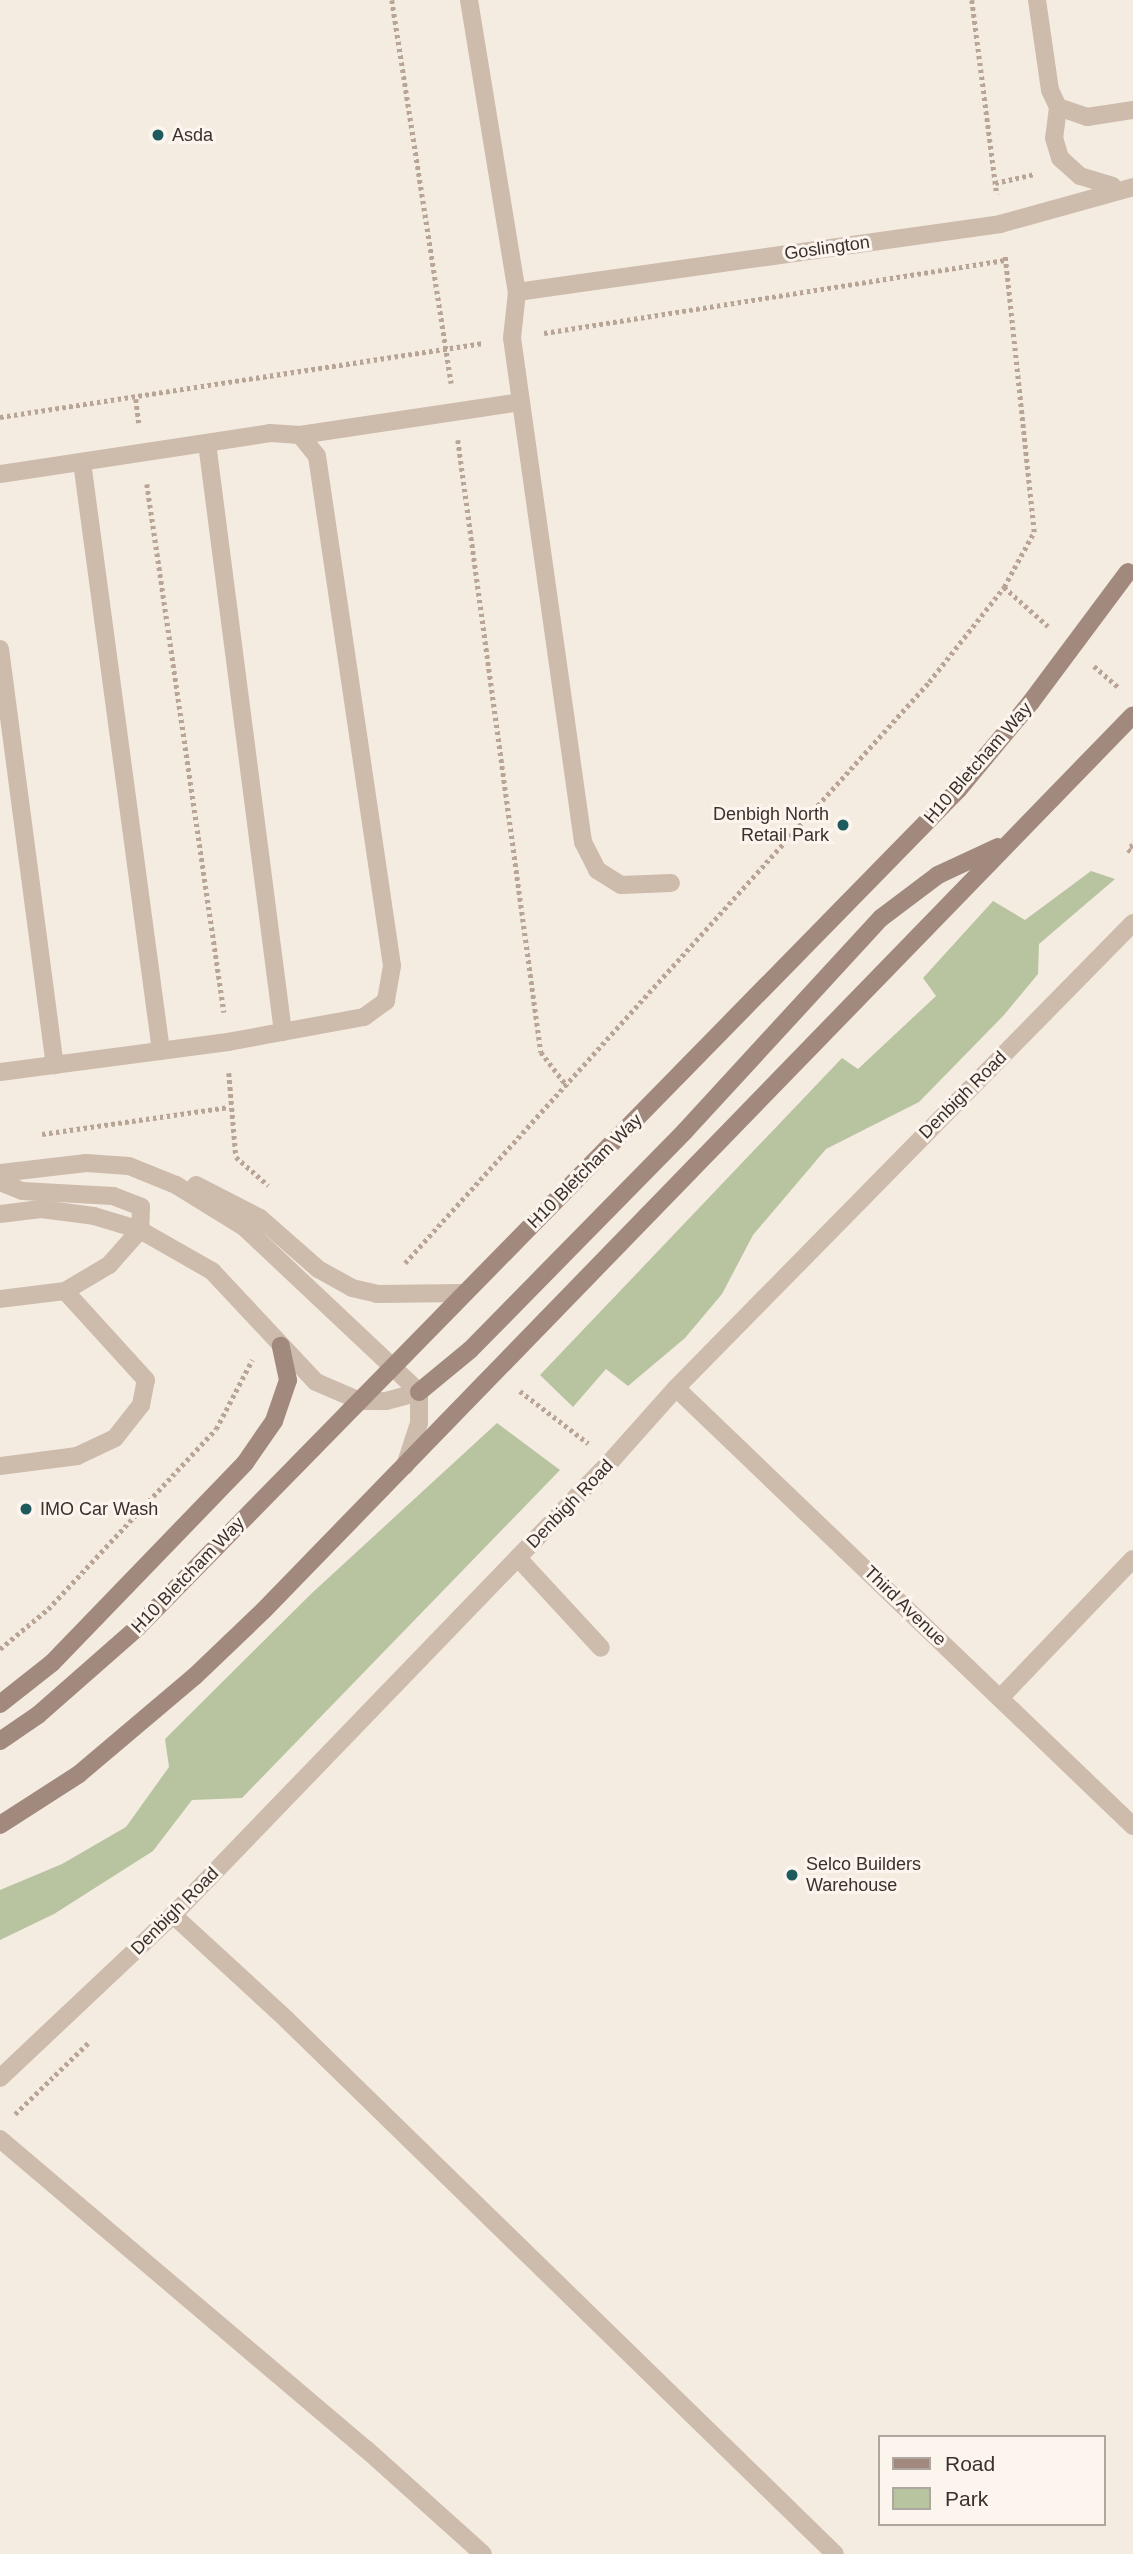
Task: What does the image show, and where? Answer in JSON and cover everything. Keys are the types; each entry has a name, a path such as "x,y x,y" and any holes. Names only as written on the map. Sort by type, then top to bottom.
{"street":[{"path":"469,0 517,292 512,338 583,842 597,870 621,885 671,883"},
{"path":"1037,0 1050,90 1058,107 1054,138 1060,159 1080,176 1112,186"},
{"path":"1058,107 1087,117 1133,110"},
{"path":"1096,195 1133,175"},
{"name":"Goslington","path":"517,292 1000,224 1096,195 1133,187"},
{"path":"0,474 270,433 300,435 454,409 521,402"},
{"path":"0,1072 284,1032 364,1017 386,1001 392,967 317,456 300,435"},
{"path":"207,443 284,1032"},
{"path":"82,462 160,1051"},
{"name":"H10 Bletcham Way","path":"0,1741 38,1715 138,1628 958,790 1031,702 1130,569"},
{"path":"0,649 55,1065"},
{"path":"0,1825 79,1774 195,1676 497,1374 1007,842 1133,715"},
{"path":"0,1214 41,1209 94,1216 140,1230 212,1271 316,1382 360,1401 386,1401 419,1392 470,1350 685,1131 881,918 938,874 1007,842"},
{"name":"Denbigh Road","path":"0,2078 173,1915 611,1461 676,1388 1133,923"},
{"path":"0,1173 86,1163 129,1166 177,1176 260,1218 334,1280 377,1294 464,1293"},
{"path":"129,1166 176,1185 244,1227 419,1392 419,1423 405,1466"},
{"path":"0,1182 22,1191 132,1201 141,1208 140,1230 109,1265 65,1291 0,1299"},
{"path":"0,1466 77,1456 115,1438 141,1405 146,1380 65,1291"},
{"name":"H10 Bletcham Way","path":"0,1704 52,1663 245,1463 274,1421 288,1380 276,1342"},
{"name":"Third Avenue","path":"676,1388 1133,1826"},
{"path":"518,1558 601,1648"},
{"path":"1001,1698 1133,1559"},
{"path":"173,1915 287,2020 835,2554"},
{"path":"0,2139 366,2449 483,2554"}],"path":[{"path":"392,0 454,409 509,846 541,1052 567,1086"},
{"path":"377,1294 929,682 1004,587 1034,532 972,0"},
{"path":"136,399 228,1042 229,1107 236,1157 277,1192"},
{"path":"1133,845 1128,849 1133,853"},
{"path":"27,1136 229,1107"},
{"path":"0,1649 48,1609 216,1429 244,1368 276,1342"},
{"path":"497,1374 611,1461"}],"green space":[{"path":"1091,871 1115,879 1039,944 1038,974 1004,1015 919,1102 826,1149 753,1235 722,1294 685,1338 628,1386 606,1369 573,1407 540,1375 842,1058 858,1069 936,996 923,978 993,901 1025,920"},
{"path":"497,1423 560,1470 242,1798 192,1800 153,1851 54,1914 0,1940 0,1890 62,1864 126,1827 169,1767 165,1739 312,1593"}],"place":[{"name":"Asda","path":"158,135"},
{"name":"Denbigh North Retail Park","path":"843,825"},
{"name":"IMO Car Wash","path":"26,1509"},
{"name":"Selco Builders Warehouse","path":"792,1875"}]}
